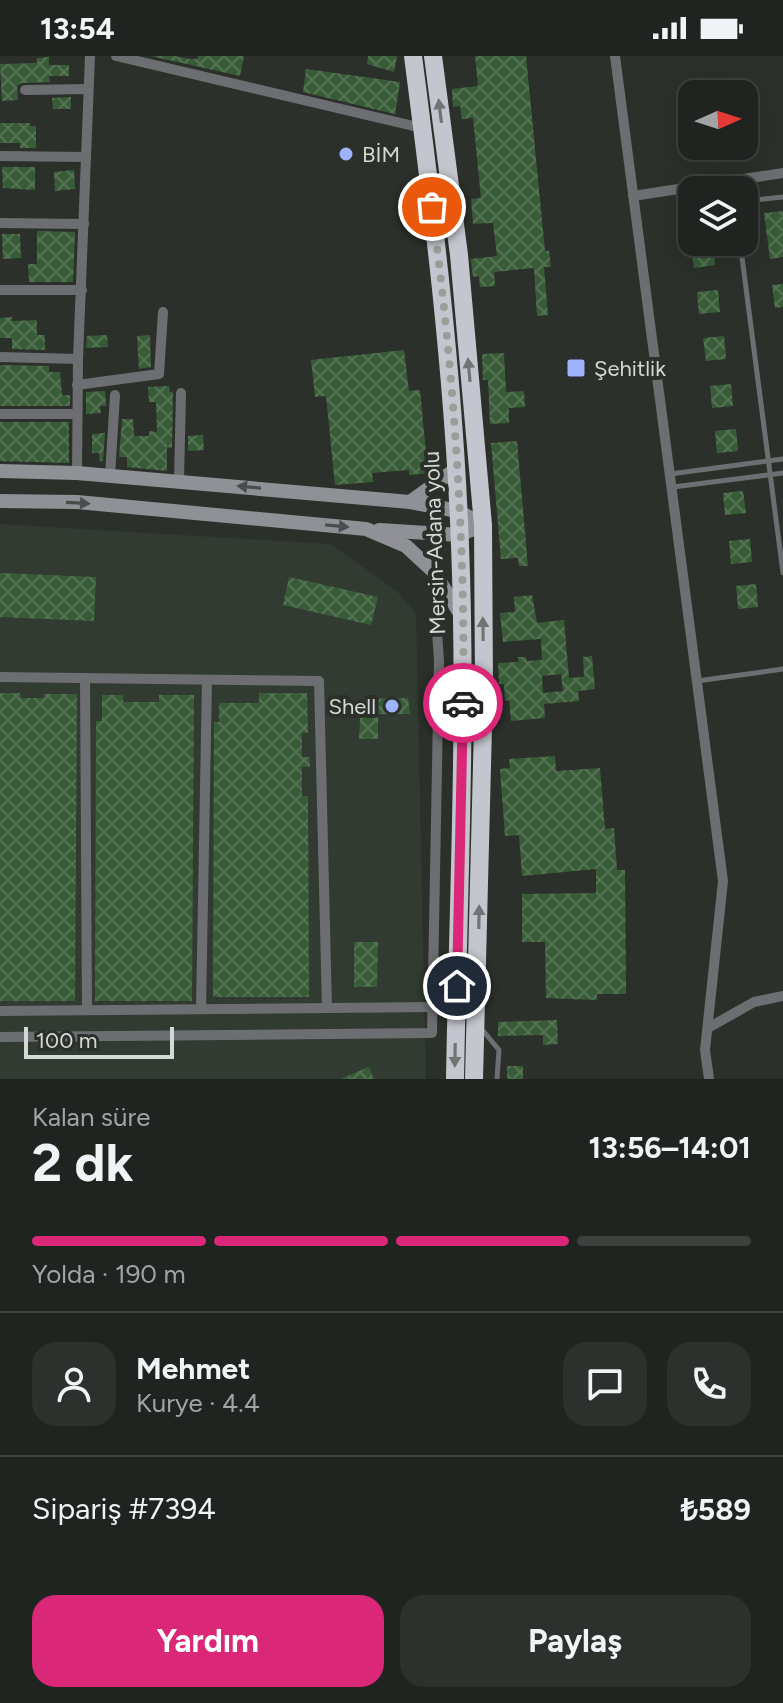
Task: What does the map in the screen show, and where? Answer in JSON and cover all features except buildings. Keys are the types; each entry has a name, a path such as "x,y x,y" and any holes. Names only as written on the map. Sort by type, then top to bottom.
{"highway":[{"name":"Mersin-Adana yolu","path":"413,56 439,259 459,535 463,688 455,1079"},
{"name":"Mersin-Adana yolu","path":"433,56 459,255 483,525 484,687 474,1079"}],"main road":[{"path":"410,502 456,469"},
{"path":"0,471 77,473 410,502 458,511 483,525"},
{"path":"0,501 77,502 459,535 483,525"},
{"path":"366,529 406,546 433,571 462,616"}],"street":[{"path":"77,473 77,385 90,56"},
{"path":"116,56 422,128"},
{"path":"615,56 723,881 705,1050 709,1079"},
{"path":"25,90 88,89"},
{"path":"0,156 86,157"},
{"path":"633,196 783,173"},
{"path":"0,223 84,224"},
{"path":"0,290 82,290"},
{"path":"77,385 159,374 163,312"},
{"path":"0,357 78,359"},
{"path":"179,481 181,393"},
{"path":"110,476 115,395"},
{"path":"0,414 77,414"},
{"path":"0,1037 432,1033 439,661 433,571"},
{"path":"0,677 319,681 327,1008"},
{"path":"85,678 87,1010"},
{"path":"201,1009 207,680"},
{"path":"708,1028 754,1002 783,996"},
{"path":"0,1011 432,1007"}],"lane":[{"path":"758,200 783,197"},
{"path":"742,256 783,573"},
{"path":"670,474 783,459"},
{"path":"672,487 783,473"},
{"path":"697,681 783,669"},
{"path":"476,1022 499,1050 497,1079"}],"shaded area":[{"path":"0,524 331,544 398,592 416,614 426,1079 0,1079"}],"way so far":[{"path":"432,207 456,469 463,703"}],"place":[{"name":"BİM","path":"346,154"},
{"name":"Şehitlik","path":"576,368"},
{"name":"Shell","path":"392,706"}],"route":[{"path":"457,986 463,703"}]}
